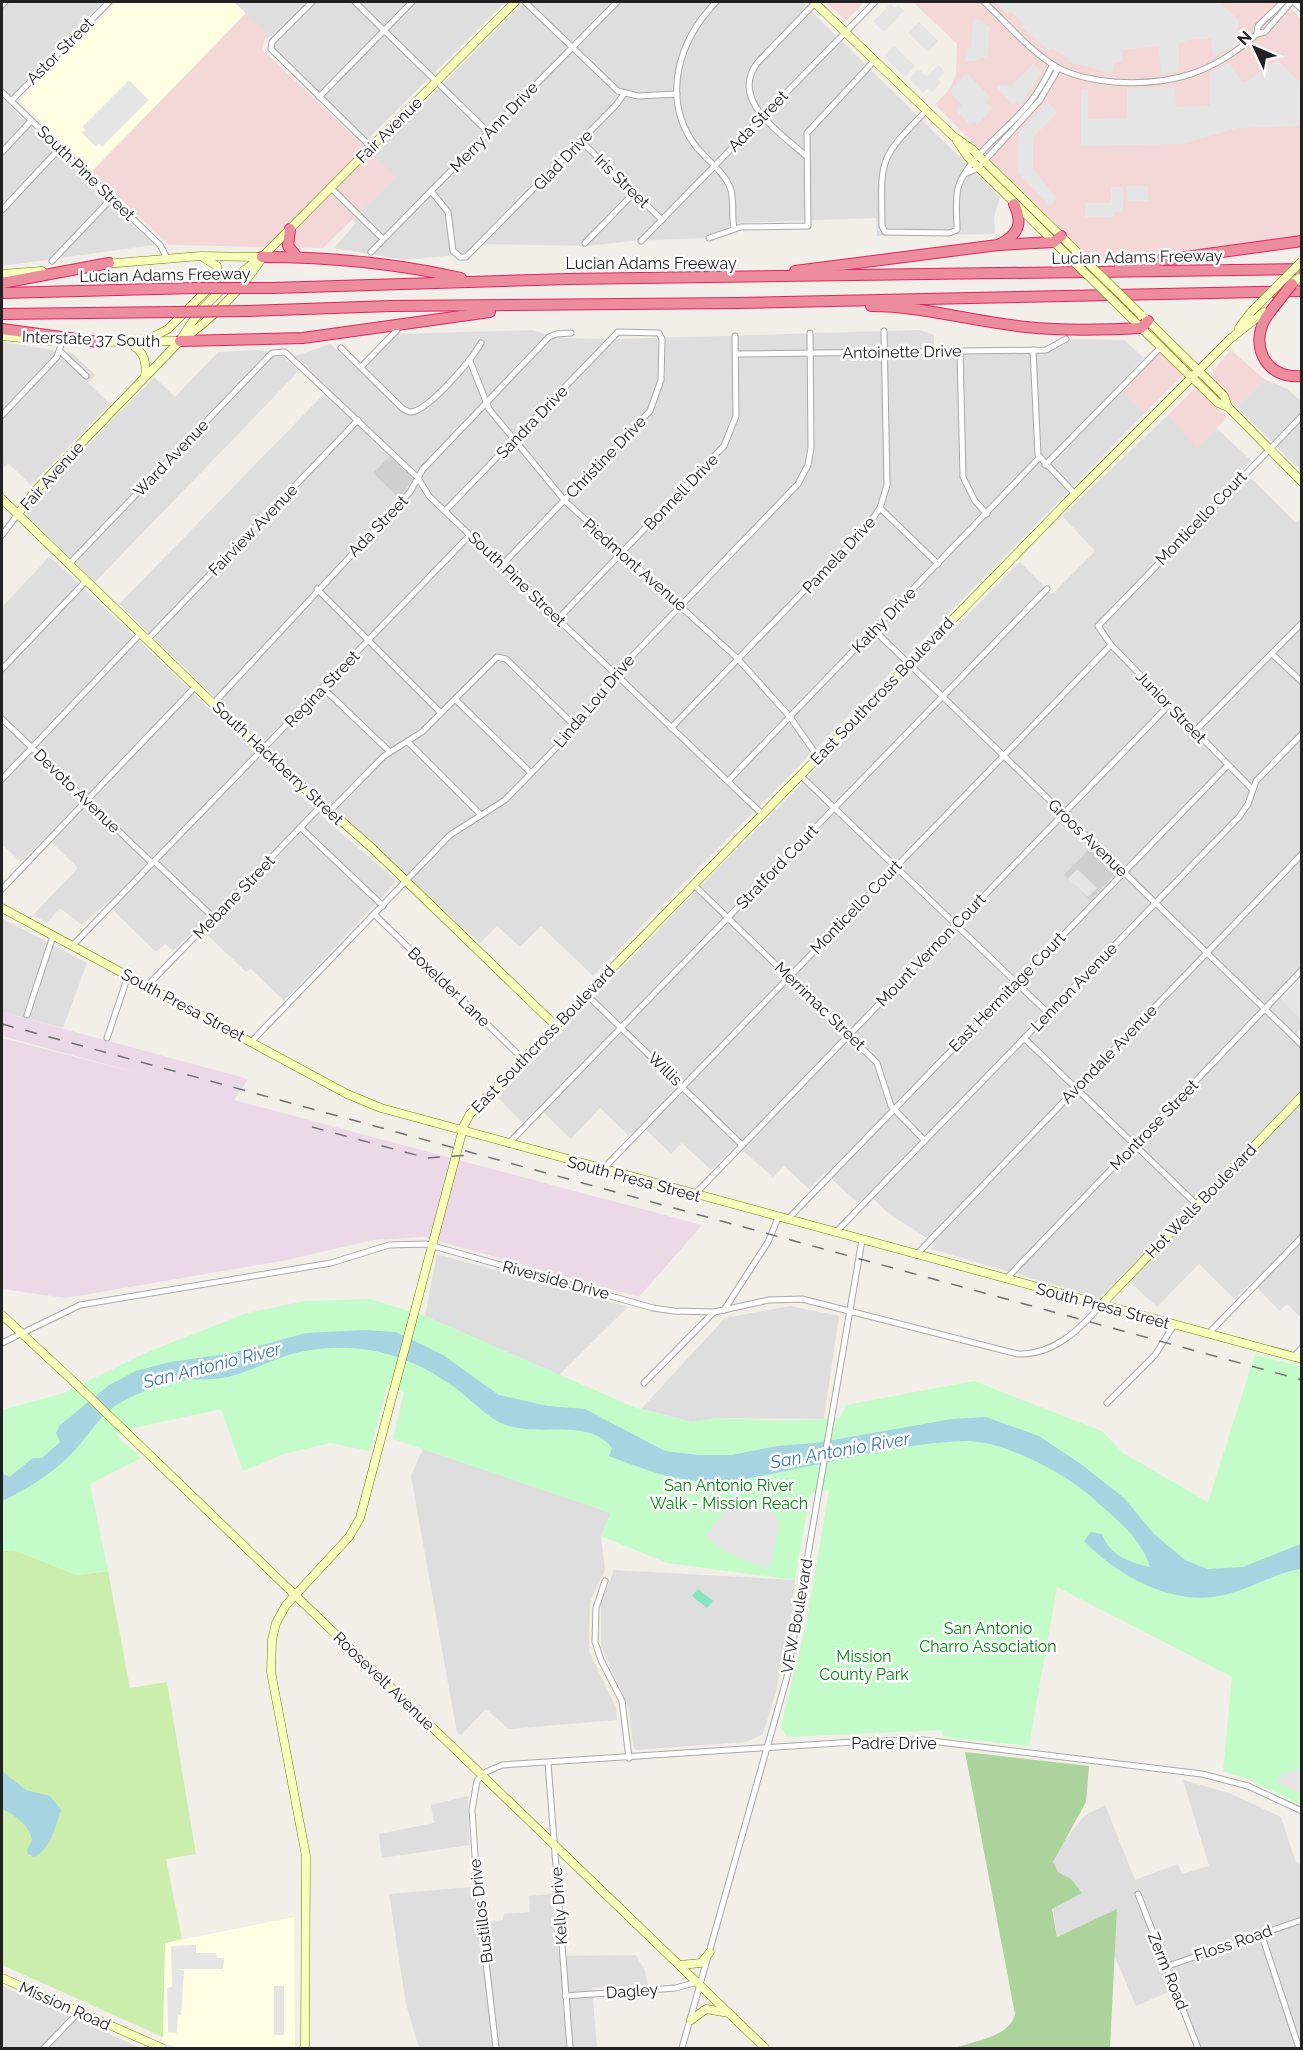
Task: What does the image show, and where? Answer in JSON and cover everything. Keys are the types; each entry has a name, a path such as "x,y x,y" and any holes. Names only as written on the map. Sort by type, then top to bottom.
{"highway":[{"path":"998,245 1016,233 1020,222 1014,204"},
{"path":"290,229 288,246 297,257"},
{"path":"769,278 798,271 1057,239"},
{"path":"1036,274 1158,262 1302,242"},
{"path":"262,257 333,258 412,267 476,281"},
{"path":"2,283 109,263"},
{"name":"Lucian Adams Freeway","path":"2,292 272,288 476,281 1302,269"},
{"path":"2,314 247,311 391,306 757,302 1242,292 1297,288"},
{"path":"1297,288 1267,312 1259,329 1258,348 1263,359 1283,374 1302,376"},
{"path":"1242,292 1302,296"},
{"path":"757,302 799,307 878,306 1025,327 1066,329 1143,321"},
{"path":"180,341 303,338 535,306"},
{"path":"2,330 99,342"}],"main road":[{"name":"Fair Avenue","path":"18,514 35,491 180,341 189,324 244,270 262,257 515,2"},
{"path":"815,2 926,111 982,159 1057,239 1064,252 1128,315 1143,321 1161,347 1218,403 1228,407 1302,482"},
{"path":"953,136 976,165 1014,204 1077,252 1143,321 1167,340 1224,396 1228,407"},
{"path":"142,342 168,329 214,283 219,271 217,266 200,256"},
{"path":"2,274 167,258 262,257"},
{"name":"East Southcross Boulevard","path":"305,2049 306,1856 270,1659 276,1623 295,1594 349,1537 360,1518 463,1132 470,1114 908,663 1199,371 1230,339 1251,312 1302,261"},
{"path":"1297,288 1302,275"},
{"name":"East Southcross Boulevard","path":"1230,339 1267,312"},
{"name":"Interstate 37 South","path":"2,336 62,342 180,341"},
{"path":"128,342 143,354 146,361 145,377"},
{"name":"South Hackberry Street","path":"2,499 262,751 406,881 556,1026"},
{"name":"South Presa Street","path":"2,908 361,1101 507,1145 1297,1358"},
{"name":"Hot Wells Boulevard","path":"1101,1305 1302,1096"},
{"name":"Roosevelt Avenue","path":"2,1315 126,1431 765,2049"},
{"path":"680,1965 701,1963 710,1952"},
{"name":"Mission Road","path":"2,1979 79,2012 151,2047 162,2049"},
{"path":"691,2020 706,2009 729,2013"}],"street":[{"path":"2,5 5,2"},
{"path":"312,2 272,42 270,47 371,147"},
{"path":"355,2 488,132"},
{"path":"319,97 412,2"},
{"path":"525,2 614,89 624,94 638,96 677,94"},
{"name":"Merry Ann Drive","path":"371,252 617,2"},
{"path":"716,2 699,21 687,41 679,64 677,94 680,113 687,133 730,188 734,228"},
{"path":"806,156 763,116 750,98 748,83 751,72 815,2"},
{"name":"Ada Street","path":"642,241 875,2"},
{"path":"984,2 1032,48 1055,66 1104,81 1138,84 1169,82 1211,67 1257,34 1265,32 1293,2 1302,9"},
{"path":"1257,34 1258,26 1283,2"},
{"name":"Astor Street","path":"11,101 105,3"},
{"path":"709,238 734,228 808,226 806,138 811,127 875,60"},
{"path":"926,111 889,150 881,176 883,230 949,233 957,230 957,193 967,174 1037,94 1051,68 1055,66"},
{"name":"South Pine Street","path":"2,92 160,245 167,258"},
{"name":"Glad Drive","path":"431,191 448,212 452,249 460,257 471,254 624,94"},
{"path":"2,152 32,121"},
{"name":"Iris Street","path":"581,141 662,220"},
{"path":"2,210 60,148"},
{"path":"330,187 383,239"},
{"path":"585,243 634,193"},
{"path":"52,261 112,198"},
{"path":"361,367 397,330"},
{"name":"Pamela Drive","path":"671,728 869,524 880,508 887,477 884,331"},
{"name":"Sandra Drive","path":"445,511 618,332"},
{"name":"Christine Drive","path":"502,565 647,415 659,390 662,341 659,333 618,332"},
{"name":"Ada Street","path":"213,704 292,622 317,589 406,497 418,478 549,337 571,333"},
{"name":"Linda Lou Drive","path":"251,1042 450,835 505,800 576,726 615,674 793,490 805,472 812,440 810,333"},
{"name":"Bonnell Drive","path":"558,619 720,452 729,439 736,416 735,336"},
{"name":"Antoinette Drive","path":"736,354 1046,350 1066,339"},
{"path":"1045,465 1167,340"},
{"path":"2,416 60,351 62,342"},
{"path":"341,348 403,409 410,412 421,410 470,361 481,343"},
{"path":"1033,350 1039,458 1075,494"},
{"path":"60,351 86,376"},
{"path":"960,351 963,477 975,501 987,514"},
{"name":"South Pine Street","path":"272,353 288,353 418,478 429,496 762,814"},
{"name":"Ward Avenue","path":"70,563 272,353"},
{"name":"Piedmont Avenue","path":"470,361 486,404 513,441 565,501 621,554 681,604 738,659 790,717 819,757"},
{"name":"Monticello Court","path":"1100,622 1302,416"},
{"name":"Fairview Avenue","path":"148,639 358,420"},
{"name":"Kathy Drive","path":"728,782 1039,458"},
{"path":"880,508 938,564"},
{"name":"Fair Avenue","path":"2,535 18,514"},
{"name":"Regina Street","path":"72,946 470,535"},
{"path":"2,669 87,580"},
{"path":"317,589 441,713"},
{"name":"Stratford Court","path":"507,1145 1047,589"},
{"name":"Junior Street","path":"1100,622 1099,631 1111,645 1252,789"},
{"path":"1195,731 1302,623"},
{"name":"Groos Avenue","path":"874,630 1302,1045"},
{"path":"2,779 141,633"},
{"name":"Monticello Court","path":"602,1171 1111,645"},
{"path":"1272,654 1302,682"},
{"path":"328,812 390,752 408,742 456,700 494,659 500,657 506,659 576,726"},
{"path":"2,889 196,686"},
{"path":"323,688 390,752"},
{"path":"456,700 531,773"},
{"name":"Mount Vernon Court","path":"694,1195 1169,705"},
{"name":"Devoto Avenue","path":"2,719 214,918"},
{"name":"Lennon Avenue","path":"835,1234 1243,813 1256,781 1302,734"},
{"path":"408,742 481,815"},
{"name":"East Hermitage Court","path":"787,1220 1228,765"},
{"path":"800,775 1049,1014"},
{"name":"Mebane Street","path":"147,986 321,806"},
{"path":"301,828 383,906"},
{"name":"Avondale Avenue","path":"916,1255 1302,854"},
{"name":"Merrimac Street","path":"693,884 849,1034 881,1068 888,1101 925,1141"},
{"name":"Boxelder Lane","path":"374,915 523,1059"},
{"path":"27,1015 53,936"},
{"name":"Montrose Street","path":"1006,1280 1302,970"},
{"path":"107,1038 128,976"},
{"name":"Willis","path":"586,994 742,1145"},
{"path":"1024,1038 1197,1205"},
{"path":"724,1310 768,1242 778,1218"},
{"path":"1208,1334 1302,1236"},
{"name":"VFW Boulevard","path":"682,2049 787,1677 862,1240"},
{"name":"Riverside Drive","path":"2,1343 73,1307 320,1265 389,1245 433,1246 653,1308 692,1313 714,1312 792,1299 850,1310 1005,1353 1023,1354 1043,1351 1067,1338 1101,1305"},
{"path":"644,1383 714,1312"},
{"path":"1107,1403 1155,1355 1173,1325"},
{"path":"1297,1358 1302,1348"},
{"path":"605,1581 596,1608 595,1642 624,1709 629,1758"},
{"name":"Padre Drive","path":"481,1775 502,1765 868,1741 940,1742 1202,1774 1248,1786 1302,1811"},
{"name":"Kelly Drive","path":"548,1763 570,2049"},
{"name":"Bustillos Drive","path":"481,1775 474,1789 472,1829 496,2049"},
{"name":"Zerm Road","path":"1138,1894 1198,2049"},
{"name":"Floss Road","path":"1166,1967 1302,1920"},
{"path":"1261,1933 1299,2049"},
{"name":"Dagley","path":"566,1996 676,1988 699,1984"},
{"path":"44,2049 79,2012"}],"shaded area":[{"path":"2,2 103,2 5,102 154,245 2,266"},
{"path":"117,2 234,2 246,13 92,171 19,100"},
{"path":"234,2 505,2 368,139 273,50 275,42"},
{"path":"524,2 802,2 1000,197 994,217 995,234 877,236 876,218 736,223 704,238 632,241 587,246 486,244 466,254 404,260 334,248 356,223 352,219 395,177 373,155"},
{"path":"826,2 864,2 846,21"},
{"path":"913,2 1284,2 1301,19 1301,236 1095,263 935,105 950,88 956,74 957,44"},
{"path":"995,2 1219,2 1239,20 1238,46 1213,56 1211,39 1191,39 1179,43 1179,71 1161,75 1159,46 1123,50 1122,62 1114,63 1112,73 1068,62 1069,58 1051,48 1049,51 1021,26 1023,23 1010,11 1008,14"},
{"path":"890,4 895,8 898,5 904,11 884,32 873,22"},
{"path":"246,13 269,36 264,41 263,50 396,177 323,248 169,245 92,171"},
{"path":"973,19 981,20 989,27 988,56 974,61 965,61 966,48 971,48"},
{"path":"919,22 938,41 928,52 908,33"},
{"path":"894,46 915,66 905,76 884,57"},
{"path":"1277,60 1301,83 1301,126 1237,128 1182,144 1081,146 1081,90 1088,89 1088,119 1127,118 1127,88 1175,87 1176,107 1210,106 1210,72 1229,62 1242,82 1246,82"},
{"path":"1033,64 1042,73 1021,104 1017,101 1013,105 997,88 1001,84 1012,85"},
{"path":"938,65 945,72 938,79 941,82 932,92 928,88 923,93 909,79 919,69 927,77"},
{"path":"966,73 990,97 986,102 993,108 977,125 973,122 970,125 956,111 962,105 949,92"},
{"path":"129,80 149,100 102,147 99,144 96,147 82,133 86,130 82,127"},
{"path":"1047,102 1058,112 1033,138 1033,169 1057,198 1050,206 1018,173 1019,132"},
{"path":"1126,186 1148,186 1148,201 1127,201"},
{"path":"1111,187 1123,187 1123,212 1115,212 1114,217 1085,217 1085,203 1111,203"},
{"path":"533,330 557,338 617,339 920,330 934,335 934,354 1046,353 1069,339 1124,340 1144,358 1117,386 1145,413 593,976 541,926 520,947 497,926 480,943 280,761 119,604 329,389 295,356 330,344 361,372 397,334"},
{"path":"2,342 72,353 95,375 88,383 110,404 31,485 8,463 2,469"},
{"path":"262,350 282,356 299,371 95,582 27,516 28,508 154,377 175,397 218,352"},
{"path":"1231,350 1264,379 1237,407 1213,378 1213,370"},
{"path":"1159,354 1162,354 1183,375 1145,413 1122,391"},
{"path":"1264,379 1287,389 1301,401 1301,471 1237,407"},
{"path":"1193,390 1198,390 1227,417 1197,449 1168,415"},
{"path":"1168,415 1197,448 1216,428 1251,460 1243,470 1296,523 1301,519 1302,975 1280,998 1301,1018 1301,1029 1295,1036 1302,1041 1301,1318 1287,1304 1280,1311 1251,1282 1235,1299 1199,1264 1157,1307 1122,1275 1100,1298 931,1249 934,1243 887,1212 868,1194 858,1203 825,1173 809,1189 784,1166 773,1177 736,1145 711,1170 682,1143 671,1154 641,1125 629,1136 600,1108 571,1139 539,1108 523,1123 498,1098 693,894 1020,562 1052,594 1095,551 1062,516"},
{"path":"390,456 413,479 399,498 373,473"},
{"path":"50,556 327,821 397,881 284,1001 251,969 246,972 198,926 173,951 165,944 156,952 106,903 82,925 60,908 47,923 33,915 78,868 46,837 21,862 2,844 2,607"},
{"path":"1090,848 1116,873 1090,900 1064,875"},
{"path":"1077,869 1097,888 1088,897 1068,879"},
{"path":"2,918 87,963 63,1028 2,1012"},
{"path":"1299,981 1301,983 1301,1019 1281,1000"},
{"path":"2,1012 248,1079 234,1100 702,1225 639,1297 424,1237 373,1240 287,1260 66,1298 2,1289 2,1038 145,1075 2,1036"},
{"path":"437,1254 628,1307 559,1375 425,1316"},
{"path":"790,1306 839,1316 824,1419 718,1418 692,1422 641,1409 725,1318"},
{"path":"423,1449 611,1513 601,1536 605,1570 590,1602 589,1651 616,1708 617,1720 509,1729 486,1709 461,1735 457,1733 411,1476"},
{"path":"738,1506 772,1512 777,1518 779,1526 769,1569 724,1551 705,1537 723,1514"},
{"path":"614,1570 795,1580 792,1613 777,1688 763,1734 746,1742 636,1750 633,1746 629,1709 601,1646 601,1603"},
{"path":"1301,1768 1301,1794 1276,1782 1280,1775"},
{"path":"1183,1780 1229,1793 1281,1817 1296,1863 1301,1865 1301,2048 1201,2048 1178,1988 1136,2006 1114,1955 1117,1910 1057,1937 1047,1864 1084,1816 1105,1805 1135,1880 1178,1864 1182,1874 1209,1866"},
{"path":"468,1796 469,1845 382,1858 379,1834 434,1823 431,1805"},
{"path":"472,1887 479,1922 503,1920 504,1914 530,1912 529,1896 553,1894 559,1956 636,1955 645,1971 648,1985 592,1988 597,2048 419,2048 406,2004 389,1894"},
{"path":"294,1917 295,2048 178,2048 162,2042 165,1943"},
{"path":"196,1945 196,1953 216,1953 217,1958 224,1958 223,1969 178,1969 184,1971 181,2015 178,2015 177,2033 168,2032 167,1988 172,1987 171,1946"},
{"path":"2,1986 141,2048 2,2048"},
{"path":"274,1986 284,1986 284,2035 274,2035"}],"green space":[{"name":"San Antonio River Walk - Mission Reach","path":"370,1299 425,1316 636,1408 692,1422 718,1418 788,1421 840,1418 846,1405 974,1381 1102,1431 1123,1453 1208,1502 1255,1354 1301,1367 1301,1805 1250,1780 1223,1771 1232,1677 1057,1587 1029,1746 944,1737 941,1730 787,1737 781,1726 806,1625 829,1490 810,1494 795,1580 667,1563 601,1536 611,1513 393,1439 404,1393 388,1384 370,1451 330,1443 284,1454 243,1471 221,1409 129,1429 116,1435 141,1458 90,1484 108,1571 77,1575 14,1550 2,1551 2,1410 64,1393 145,1353 247,1313 306,1301"},
{"path":"14,1550 77,1575 108,1571 130,1688 167,1682 196,1854 166,1859 182,1939 165,1943 163,2037 2,1965 2,1551"},
{"path":"698,1589 713,1601 707,1608 692,1596"},
{"path":"965,1752 1089,1766 1086,1802 1053,1862 1058,1872 1071,1879 1082,1893 1052,1909 1057,1937 1117,1909 1110,2048 955,2048 999,2033 1012,2022 1015,2014"}],"water":[{"name":"San Antonio River","path":"363,1330 396,1332 443,1355 499,1395 548,1406 585,1409 665,1451 698,1455 732,1455 952,1419 986,1417 1039,1436 1081,1464 1124,1498 1154,1534 1185,1560 1208,1569 1243,1567 1301,1544 1301,1569 1283,1573 1228,1594 1208,1598 1169,1593 1131,1578 1114,1567 1084,1541 1091,1532 1102,1534 1105,1542 1115,1553 1135,1563 1150,1567 1134,1538 1096,1501 1053,1470 998,1446 981,1442 944,1442 876,1452 741,1480 714,1482 686,1480 647,1470 609,1456 612,1448 601,1438 588,1433 574,1430 511,1427 497,1421 454,1387 419,1366 384,1353 346,1348 326,1348 295,1353 228,1377 187,1380 150,1389 132,1397 108,1412 72,1453 52,1471 2,1501 2,1473 9,1477 33,1458 42,1458 60,1442 56,1433 60,1425 109,1385 136,1371 170,1362 233,1353 306,1333"},
{"path":"2,1771 26,1790 50,1796 61,1810 45,1849 34,1857 28,1854 27,1850 32,1840 25,1825 2,1809"}],"railway":[{"path":"2,1024 1302,1380"},
{"path":"312,1127 427,1158 470,1155"}],"park label":[{"name":"San Antonio Charro Association","path":"988,1637"},
{"name":"Mission County Park","path":"864,1665"}]}
